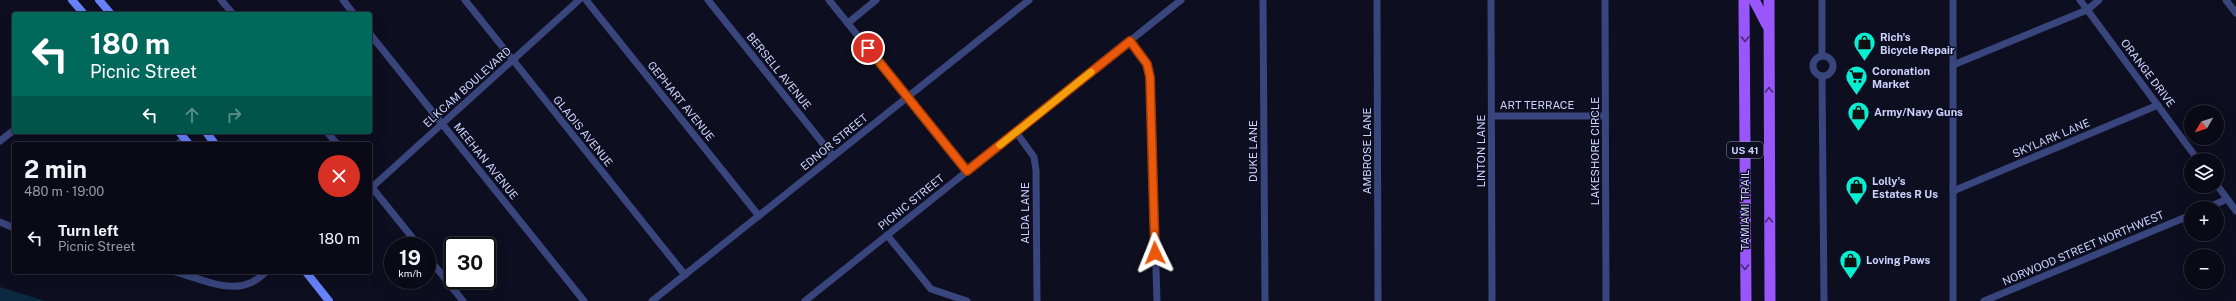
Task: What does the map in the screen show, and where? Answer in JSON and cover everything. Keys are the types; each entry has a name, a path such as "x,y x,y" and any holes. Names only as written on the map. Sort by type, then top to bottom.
{"main road":[{"name":"TAMIAMI TRAIL","path":"1744,0 1746,301"},
{"path":"1754,0 1769,30"},
{"name":"US 41","path":"1768,0 1770,301"}],"street":[{"path":"72,0 82,12"},
{"path":"99,0 109,12"},
{"path":"222,0 231,12"},
{"path":"343,0 352,12"},
{"name":"GLADIS AVENUE","path":"465,0 685,275"},
{"name":"ELKCAM BOULEVARD","path":"372,186 579,0"},
{"name":"GEPHART AVENUE","path":"586,0 759,216"},
{"name":"BERSELL AVENUE","path":"708,0 833,156"},
{"path":"829,0 967,171"},
{"path":"848,23 876,0"},
{"name":"EDNOR STREET","path":"652,301 1029,0"},
{"name":"PICNIC STREET","path":"804,301 1181,0"},
{"name":"DUKE LANE","path":"1264,0 1265,301"},
{"name":"AMBROSE LANE","path":"1377,0 1378,301"},
{"name":"LINTON LANE","path":"1491,0 1492,301"},
{"name":"LAKESHORE CIRCLE","path":"1605,0 1606,301"},
{"path":"1822,0 1822,56"},
{"path":"1953,0 1953,301"},
{"name":"ORANGE DRIVE","path":"2080,0 2193,153"},
{"path":"1952,65 2087,10 2099,0"},
{"path":"2226,0 2236,13"},
{"name":"MEEHAN AVENUE","path":"372,36 584,301"},
{"path":"1130,41 1147,64 1150,77 1156,301"},
{"path":"1822,56 1830,59 1833,65 1830,74 1822,77 1814,73 1812,66 1815,60 1822,56"},
{"path":"1822,77 1824,301"},
{"name":"SKYLARK LANE","path":"1953,190 2158,105"},
{"name":"ART TERRACE","path":"1492,116 1606,116"},
{"path":"0,141 12,132"},
{"name":"ALDA LANE","path":"1016,132 1034,157 1036,170 1037,301"},
{"path":"329,134 335,142"},
{"path":"372,188 412,237"},
{"path":"2222,193 2236,211"},
{"path":"2223,201 2227,199"},
{"name":"NORWOOD STREET NORTHWEST","path":"1984,301 2184,218"},
{"path":"0,222 12,227"},
{"path":"887,235 931,289 968,301"},
{"path":"436,267 463,301"},
{"path":"184,274 238,287 251,283 263,274"},
{"path":"308,274 329,301"}],"water":[{"path":"0,287 45,301 0,301"}],"slow traffic":[{"path":"1000,145 1091,72"}],"place":[{"name":"Rich's Bicycle Repair","path":"1864,62"},
{"name":"Coronation Market","path":"1856,96"},
{"name":"Army/Navy Guns","path":"1858,132"},
{"name":"Lolly's Estates R Us","path":"1856,206"},
{"name":"Loving Paws","path":"1851,280"}],"route":[{"path":"868,48 967,171 1130,41 1147,64 1150,77 1155,253"}]}
